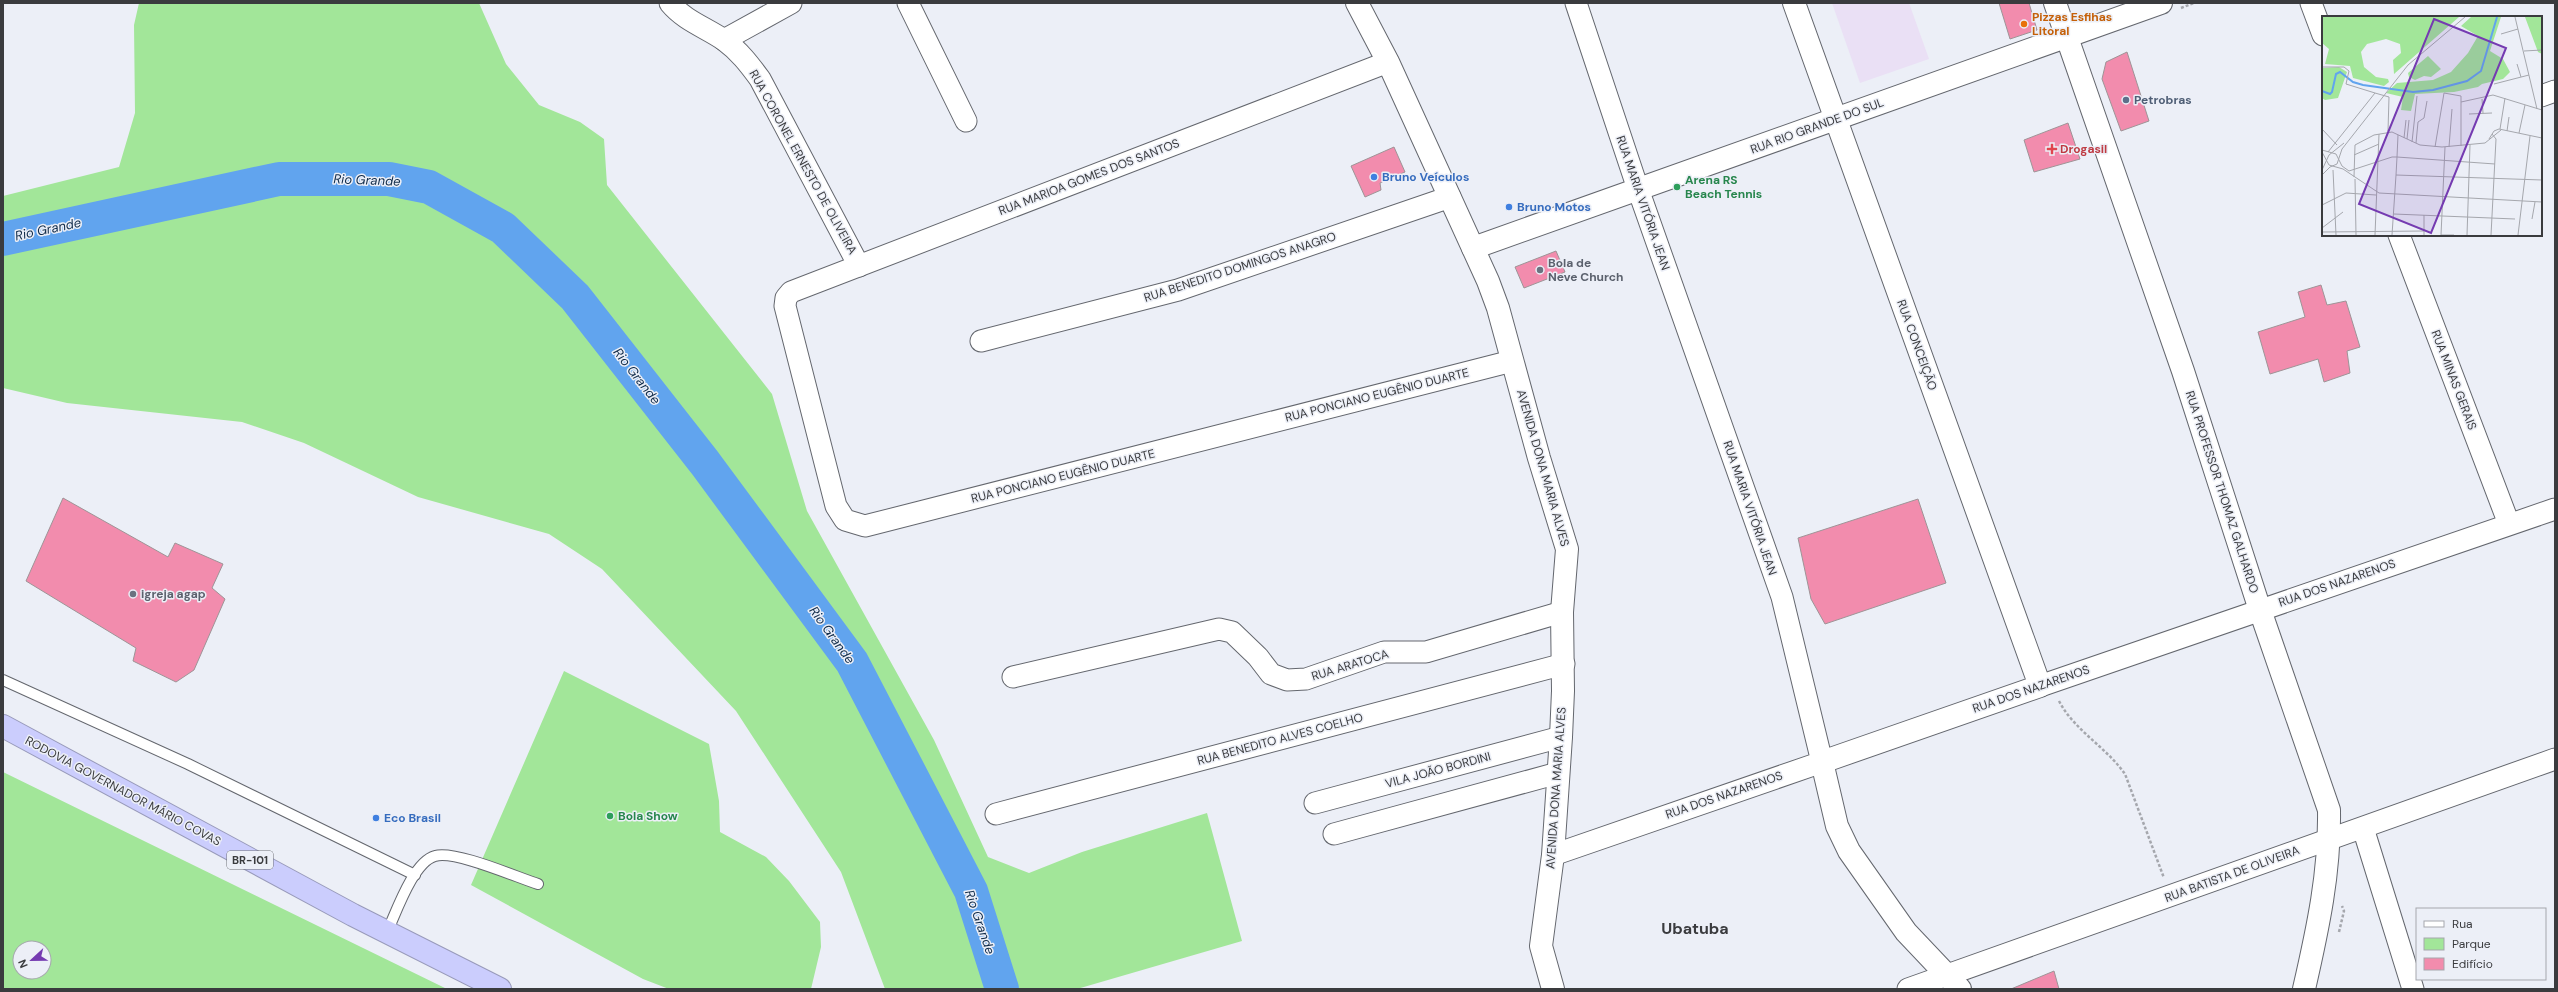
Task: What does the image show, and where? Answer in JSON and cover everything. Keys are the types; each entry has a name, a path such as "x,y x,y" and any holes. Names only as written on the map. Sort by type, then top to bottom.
{"highway":[{"name":"RODOVIA GOVERNADOR MÁRIO COVAS","path":"3,726 387,932 500,989"}],"main road":[{"name":"AVENIDA DONA MARIA ALVES","path":"1356,3 1388,62 1473,248 1498,308 1539,458 1567,549 1562,612 1564,664 1561,737 1553,855 1541,946 1553,989"},
{"name":"RUA CONCEIÇÃO","path":"1794,3 2044,685"},
{"name":"RUA PROFESSOR THOMAZ GALHARDO","path":"2055,3 2183,371 2260,610 2329,810 2329,839 2323,904 2304,989"},
{"name":"RUA RIO GRANDE DO SUL","path":"1473,248 2161,3"},
{"name":"RUA DOS NAZARENOS","path":"1822,762 2044,685"},
{"name":"RUA MARIA VITÓRIA JEAN","path":"1822,762 1837,826 1849,851 1906,932 1954,982"}],"street":[{"name":"RUA CORONEL ERNESTO DE OLIVEIRA","path":"670,3 680,15 724,40 741,54 760,79 860,266"},
{"path":"724,40 791,3"},
{"path":"908,3 966,121"},
{"name":"RUA MARIA VITÓRIA JEAN","path":"1576,3 1638,189 1782,597 1822,762"},
{"path":"2311,3 2322,32"},
{"name":"RUA MARIOA GOMES DOS SANTOS","path":"791,292 1388,62"},
{"path":"2542,96 2555,91"},
{"name":"RUA BENEDITO DOMINGOS ANAGRO","path":"981,341 1178,290 1450,197"},
{"name":"RUA MINAS GERAIS","path":"2399,236 2508,524"},
{"name":"RUA PONCIANO EUGÊNIO DUARTE","path":"791,292 786,298 785,306 836,506 845,520 865,526 1512,361"},
{"name":"RUA DOS NAZARENOS","path":"2044,685 2555,509"},
{"name":"RUA ARATOCA","path":"1013,677 1219,629 1232,632 1258,657 1271,674 1287,680 1306,679 1384,652 1426,652 1562,612"},
{"name":"RUA BENEDITO ALVES COELHO","path":"996,814 1564,664"},
{"name":"VILA JOÃO BORDINI","path":"1315,803 1561,737"},
{"name":"RUA BATISTA DE OLIVEIRA","path":"1908,989 1954,982 2170,896 2555,759"},
{"name":"RUA DOS NAZARENOS","path":"1553,855 1822,762"},
{"path":"1334,834 1558,773"},
{"path":"2362,828 2413,989"}],"lane":[{"path":"3,680 188,764 415,875"},
{"path":"387,932 407,888 415,875 422,865 434,856 451,855 538,884"}],"path":[{"path":"2044,685 2065,713 2115,759 2125,774 2170,896"}],"shaded area":[{"path":"1832,3 1909,3 1929,59 1860,83"}],"green space":[{"path":"139,3 479,3 506,64 539,105 580,122 604,139 607,185 772,394 807,511 934,740 988,857 1029,873 1082,852 1207,813 1242,941 1077,989 885,989 841,872 736,711 602,569 549,534 418,497 304,443 242,422 67,403 3,388 3,196 119,167 135,113 134,25"},
{"name":"Bola Show","path":"564,671 709,744 719,801 720,832 766,857 789,881 820,922 821,947 811,989 669,989 643,979 471,885"},
{"path":"3,772 447,989 3,989"}],"building":[{"path":"1999,3 2029,3 2037,30 2010,39"},
{"name":"Petrobras","path":"2127,52 2149,121 2121,131 2102,79 2106,62"},
{"name":"Drogasil","path":"2068,123 2080,159 2034,172 2024,140"},
{"name":"Bruno Veículos","path":"1394,147 1405,172 1380,183 1381,190 1365,197 1351,166"},
{"name":"Bola de Neve Church","path":"1556,251 1565,272 1524,288 1515,267"},
{"path":"2321,285 2327,305 2346,301 2360,347 2347,351 2350,373 2324,382 2318,359 2270,374 2258,332 2305,317 2298,292"},
{"name":"igreja agap","path":"63,498 168,557 175,543 223,564 212,588 225,599 194,670 176,682 133,661 136,648 26,581"},
{"path":"1918,499 1946,583 1825,624 1811,599 1798,538"},
{"path":"2054,971 2059,989 2011,989"}],"waterway":[{"name":"Rio Grande","path":"3,239 279,179 389,179 429,187 503,228 575,297 705,463 852,662 971,891 1002,989"}],"place":[{"name":"Pizzas Esfihas Litoral","path":"2024,24"},
{"name":"Petrobras","path":"2126,100"},
{"name":"Drogasil","path":"2052,149"},
{"name":"Bruno Veículos","path":"1374,177"},
{"name":"Arena RS Beach Tennis","path":"1677,187"},
{"name":"Bruno Motos","path":"1509,207"},
{"name":"Bola de Neve Church","path":"1540,270"},
{"name":"igreja agap","path":"133,594"},
{"name":"Bola Show","path":"610,816"},
{"name":"Eco Brasil","path":"376,818"}],"district":[{"name":"Ubatuba","path":"1695,928"}]}
